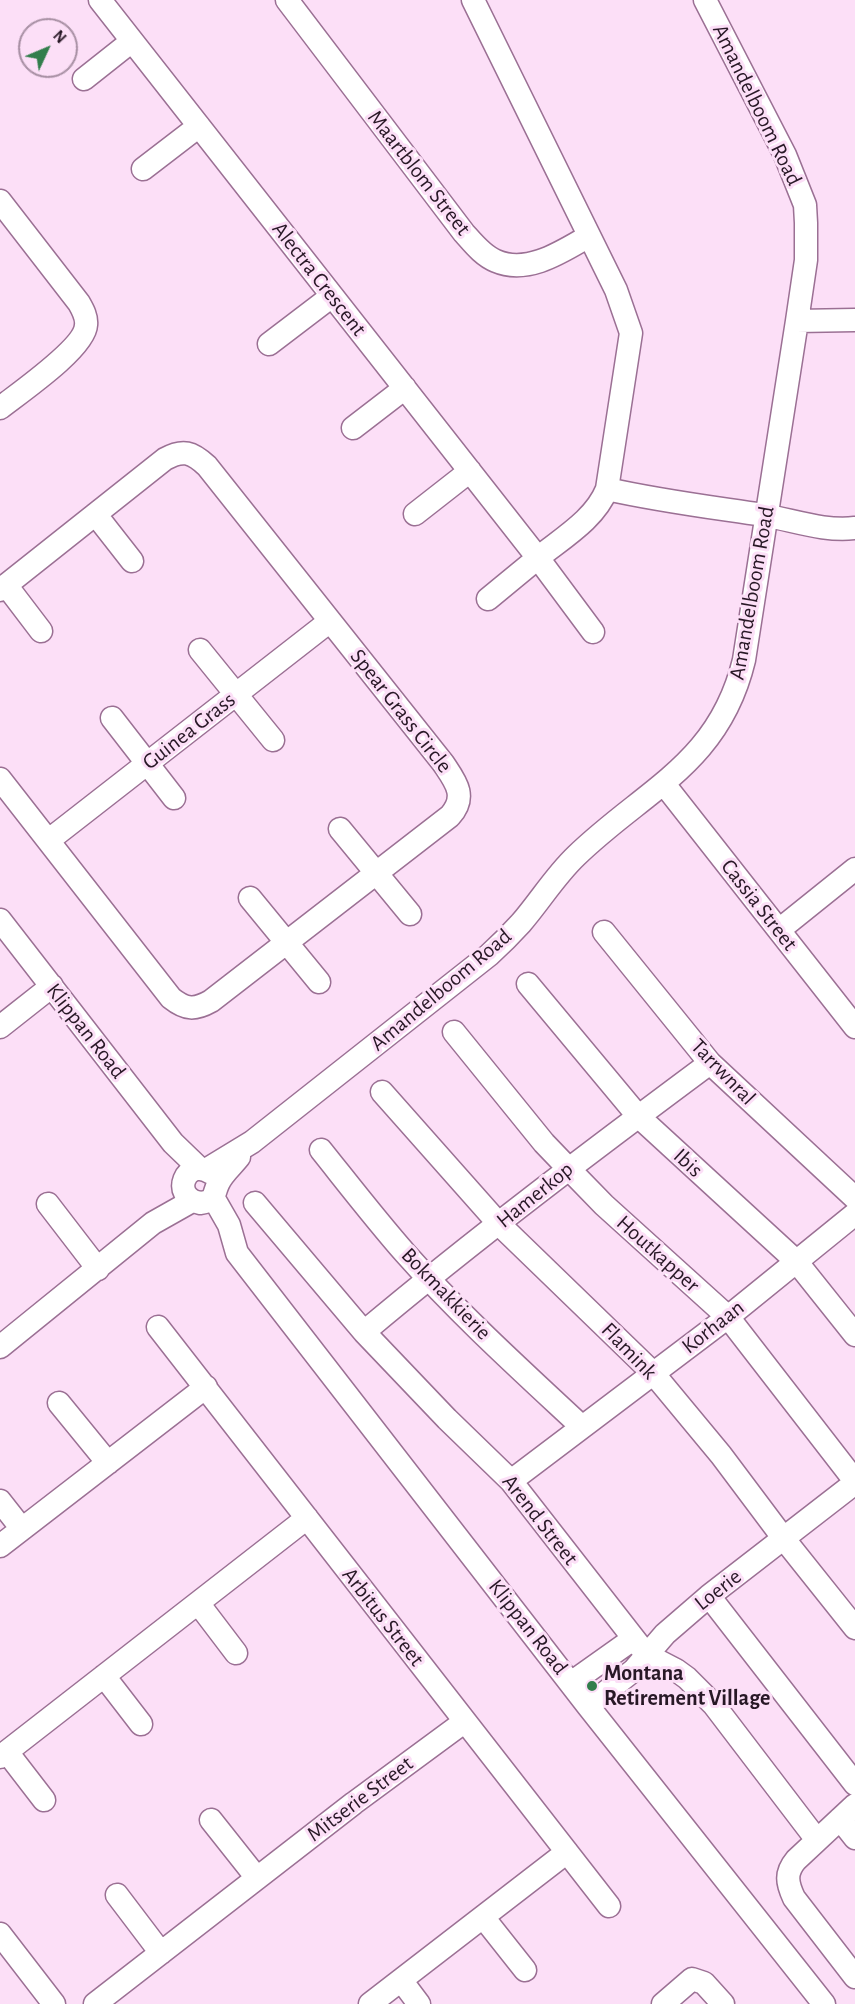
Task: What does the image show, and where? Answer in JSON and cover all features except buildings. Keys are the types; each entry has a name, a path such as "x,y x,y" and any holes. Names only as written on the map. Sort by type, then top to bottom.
{"street":[{"name":"Alectra Crescent","path":"100,0 538,558 593,632"},
{"name":"Maartblom Street","path":"286,0 464,233 480,250 495,261 513,265 530,263 547,258 589,236"},
{"path":"474,0 616,290 631,333 608,489 596,510 488,599"},
{"name":"Amandelboom Road","path":"3,1338 98,1269 252,1142 483,961 521,922 576,856 695,755 715,730 739,681 744,660 806,260 805,205 785,155 705,0"},
{"path":"84,79 132,41"},
{"path":"144,169 199,126"},
{"path":"0,201 79,303 85,315 86,325 85,333 70,352 3,400"},
{"path":"269,344 332,296"},
{"path":"797,321 855,320"},
{"path":"353,428 405,388"},
{"name":"Spear Grass Circle","path":"0,779 171,998 184,1007 193,1009 211,1001 450,816 459,804 460,796 458,787 443,763 207,466 191,453 183,452 165,459 3,588"},
{"path":"415,514 470,471"},
{"path":"608,489 652,500 766,516 801,524 855,528"},
{"path":"96,515 132,561"},
{"path":"3,588 41,631"},
{"name":"Guinea Grass","path":"49,840 330,621"},
{"path":"200,650 273,740"},
{"path":"112,718 174,798"},
{"name":"Cassia Street","path":"663,784 855,1027"},
{"path":"340,829 410,914"},
{"path":"779,930 855,869"},
{"path":"250,898 319,982"},
{"name":"Klippan Road","path":"0,920 173,1143 199,1186 229,1225 237,1253 588,1706 824,2004"},
{"name":"Tarrwnral","path":"604,932 710,1063 855,1198"},
{"name":"Ibis","path":"528,984 638,1116 796,1261 855,1335"},
{"path":"0,1027 52,986"},
{"name":"Houtkapper","path":"454,1032 544,1143 568,1168 604,1204 728,1317 855,1482"},
{"name":"Hamerkop","path":"364,1332 428,1278 568,1168 710,1063"},
{"name":"Flamink","path":"382,1092 499,1224 653,1373 721,1455 855,1628"},
{"name":"Bokmakkierie","path":"321,1150 428,1278 582,1427"},
{"name":"Arend Street","path":"255,1203 364,1332 447,1419 511,1481 640,1647 676,1670 714,1705 817,1840"},
{"path":"48,1204 98,1269"},
{"name":"Korhaan","path":"511,1481 728,1317 855,1214"},
{"name":"Arbitus Street","path":"158,1327 609,1906"},
{"path":"0,1546 206,1387"},
{"path":"59,1402 108,1463"},
{"name":"Loerie","path":"571,1683 665,1634 709,1596 855,1482"},
{"path":"0,1501 22,1529"},
{"path":"44,1800 3,1754 307,1518"},
{"path":"709,1596 855,1784"},
{"path":"198,1603 236,1653"},
{"name":"Loerie","path":"588,1706 634,1670 640,1647"},
{"path":"105,1676 141,1724"},
{"name":"Mitserie Street","path":"95,2004 354,1803 464,1722"},
{"path":"855,1838 847,1812 790,1867 788,1885 794,1898 855,1977"},
{"path":"211,1821 258,1878"},
{"path":"370,2004 567,1852"},
{"path":"117,1895 161,1953"},
{"path":"483,1917 525,1970"},
{"path":"0,1934 54,2004"},
{"path":"663,2004 692,1979 704,1983 723,2004"},
{"path":"401,1980 419,2004"}],"place":[{"name":"Montana Retirement Village","path":"592,1686"}]}
